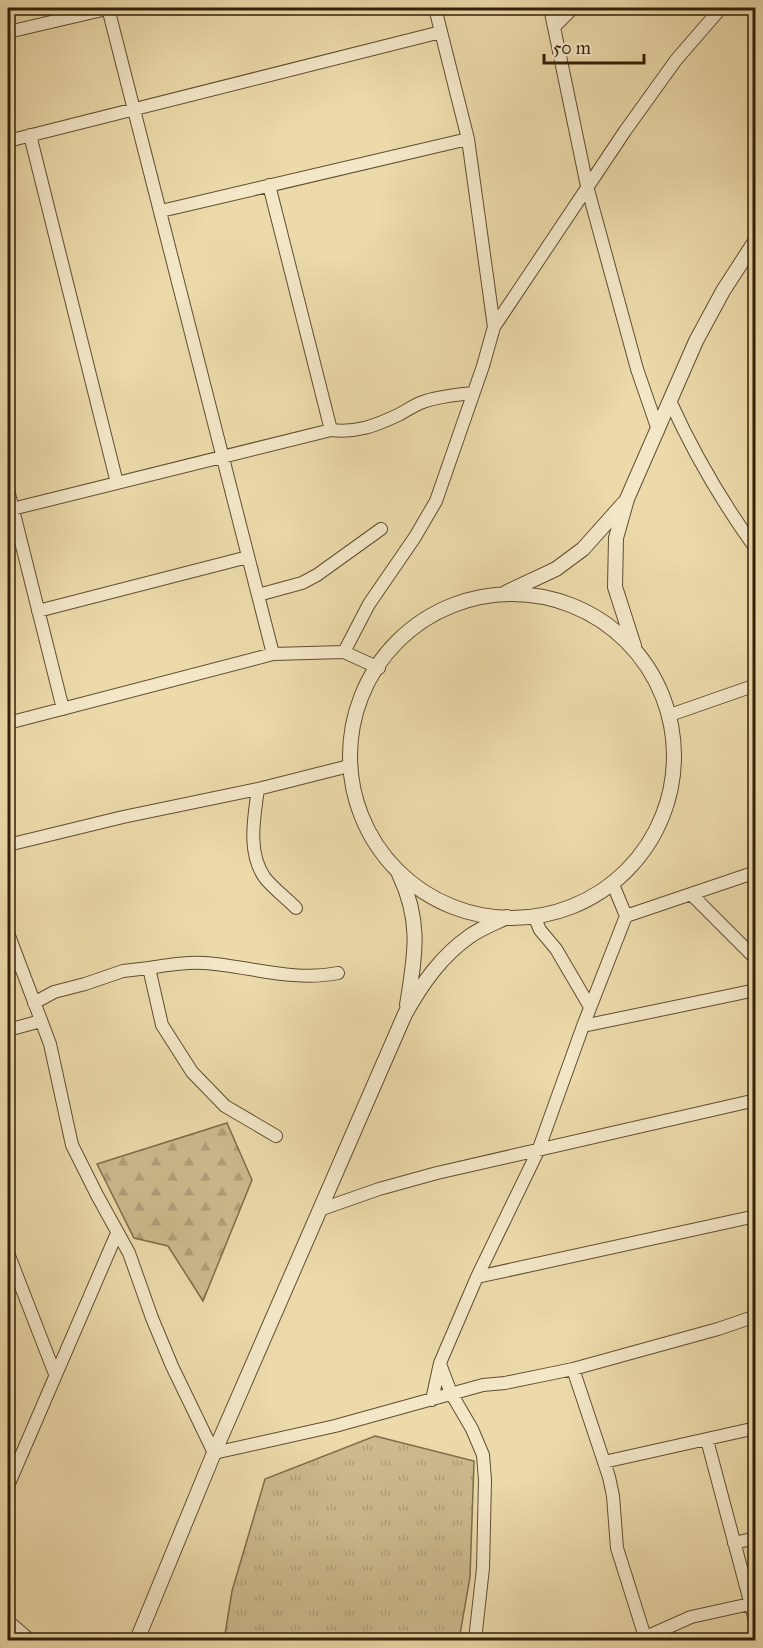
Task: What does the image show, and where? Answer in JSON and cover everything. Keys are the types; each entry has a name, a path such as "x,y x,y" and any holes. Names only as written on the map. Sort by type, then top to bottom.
{"street":[{"path":"8,32 109,8 273,654"},
{"path":"435,8 468,139 494,327"},
{"path":"550,8 587,186 637,369 658,430"},
{"path":"555,26 573,8"},
{"path":"344,652 369,604 415,537 436,501 494,327 587,186 676,60 721,8"},
{"path":"8,141 441,32"},
{"path":"30,135 117,483"},
{"path":"161,211 468,139"},
{"path":"269,185 331,430"},
{"path":"636,650 615,587 616,538 627,499 708,319 756,240"},
{"path":"10,509 331,430 348,432 368,427 422,402 473,393"},
{"path":"670,401 706,475 756,549"},
{"path":"8,490 10,509 63,709"},
{"path":"502,594 556,569 583,549 627,499"},
{"path":"258,595 302,583 318,575 381,529"},
{"path":"38,611 248,557"},
{"path":"502,594 535,595 573,605 609,625 636,650 657,680 670,715 675,751 671,787 660,822 648,844 632,865 612,882 584,900 560,910 534,916 508,917 459,909 419,889 396,870 378,848 363,822 354,795 350,766 352,725 366,685 408,632 430,616 454,604 502,594"},
{"path":"8,723 273,654 344,652 379,668"},
{"path":"670,715 756,686"},
{"path":"8,845 350,766"},
{"path":"258,789 254,818 256,862 266,879 297,908"},
{"path":"396,870 411,905 415,927 415,946 405,1014"},
{"path":"626,916 756,872"},
{"path":"432,1400 440,1363 477,1277 538,1151 590,1007 626,916 612,882"},
{"path":"691,894 756,959"},
{"path":"534,916 540,930 556,949 590,1007"},
{"path":"136,1641 214,1453 405,1014 436,966 453,949 472,935 508,917"},
{"path":"8,933 50,1044 72,1145 129,1253 172,1366 214,1453"},
{"path":"34,1003 54,992 123,971 149,968 202,963 297,976 338,973"},
{"path":"149,968 162,1025 192,1072 225,1106 276,1136"},
{"path":"583,1026 756,990"},
{"path":"8,1030 41,1022"},
{"path":"322,1209 379,1189 437,1173 756,1100"},
{"path":"477,1277 756,1216"},
{"path":"8,1486 117,1233"},
{"path":"8,1253 55,1374"},
{"path":"214,1453 335,1426 483,1385 505,1383 573,1369 718,1329 756,1316"},
{"path":"440,1363 451,1393 483,1455 483,1568 475,1641"},
{"path":"573,1369 604,1461 613,1496 617,1548 646,1639 691,1617 750,1604"},
{"path":"604,1461 756,1428"},
{"path":"707,1440 756,1624"},
{"path":"734,1543 756,1538"},
{"path":"8,1621 30,1641"}],"green space":[{"path":"227,1123 252,1180 203,1301 168,1246 134,1238 97,1164"},
{"path":"375,1436 474,1461 470,1577 459,1640 224,1640 232,1591 265,1479"}]}
